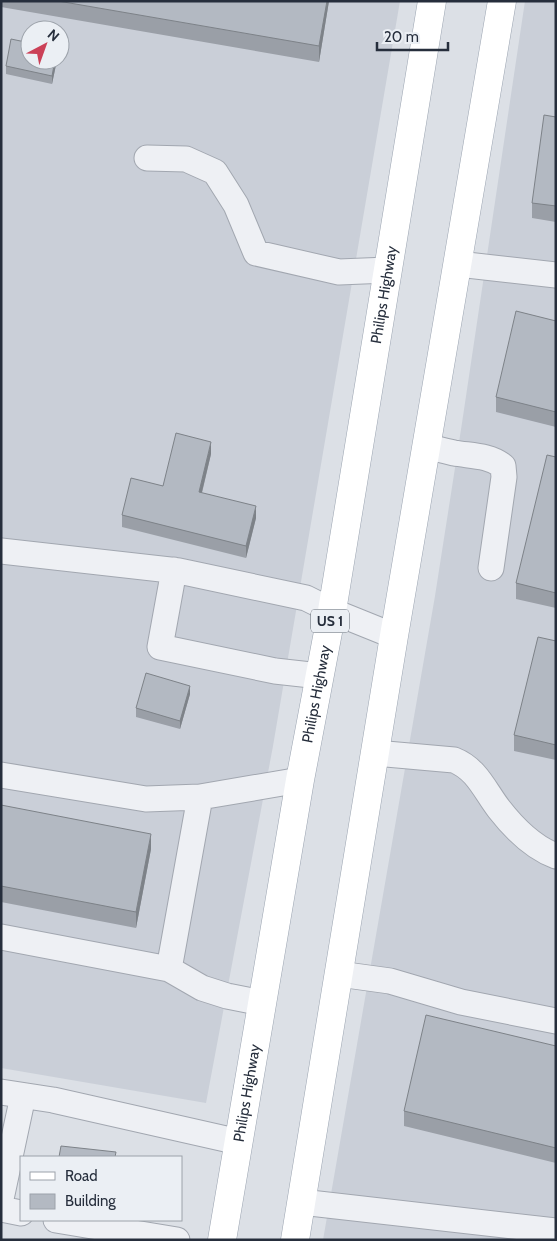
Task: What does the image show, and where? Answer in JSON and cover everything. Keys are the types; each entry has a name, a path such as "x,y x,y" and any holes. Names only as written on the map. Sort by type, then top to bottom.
{"main road":[{"name":"Philips Highway","path":"222,1240 300,780 332,611 432,1"},
{"path":"295,1240 394,636 502,1"}],"street":[{"path":"147,158 186,159 215,172 236,205 256,253 339,272 388,270"},
{"path":"458,264 556,275"},
{"path":"427,446 453,453 484,457 497,461 502,466 504,477 491,568"},
{"path":"1,550 174,570 306,598 332,611 394,636"},
{"path":"174,570 160,647 275,671 320,676"},
{"path":"375,753 454,760 463,764 477,776 500,810 519,832 548,853 556,856"},
{"path":"1,775 146,799 200,797 300,780"},
{"path":"170,969 200,797"},
{"path":"1,937 170,969 202,988 227,996 262,1003"},
{"path":"339,974 390,981 461,1002 556,1021"},
{"path":"1,1199 12,1094 53,1100 239,1142"},
{"path":"301,1202 556,1231"},
{"path":"1,1209 20,1213"},
{"path":"62,1221 177,1240"}],"shaded area":[{"path":"1,1 400,1 273,746 206,1103 1,1068"},
{"path":"525,1 556,1 556,1240 323,1240 435,596"}],"building":[{"path":"58,1 327,1 319,46"},
{"path":"11,39 20,41 20,69 6,66"},
{"path":"24,70 53,70 52,76"},
{"path":"544,115 556,117 556,206 532,203"},
{"path":"516,311 556,321 556,412 496,397"},
{"path":"176,433 211,442 199,492 256,506 246,546 122,515 131,478 163,486"},
{"path":"547,455 556,457 556,593 516,583"},
{"path":"538,637 556,641 556,745 514,735"},
{"path":"146,673 190,686 180,721 136,708"},
{"path":"1,805 151,834 136,912 1,886"},
{"path":"426,1015 556,1046 556,1148 404,1111"},
{"path":"61,1146 116,1152 115,1156 59,1156"}]}
